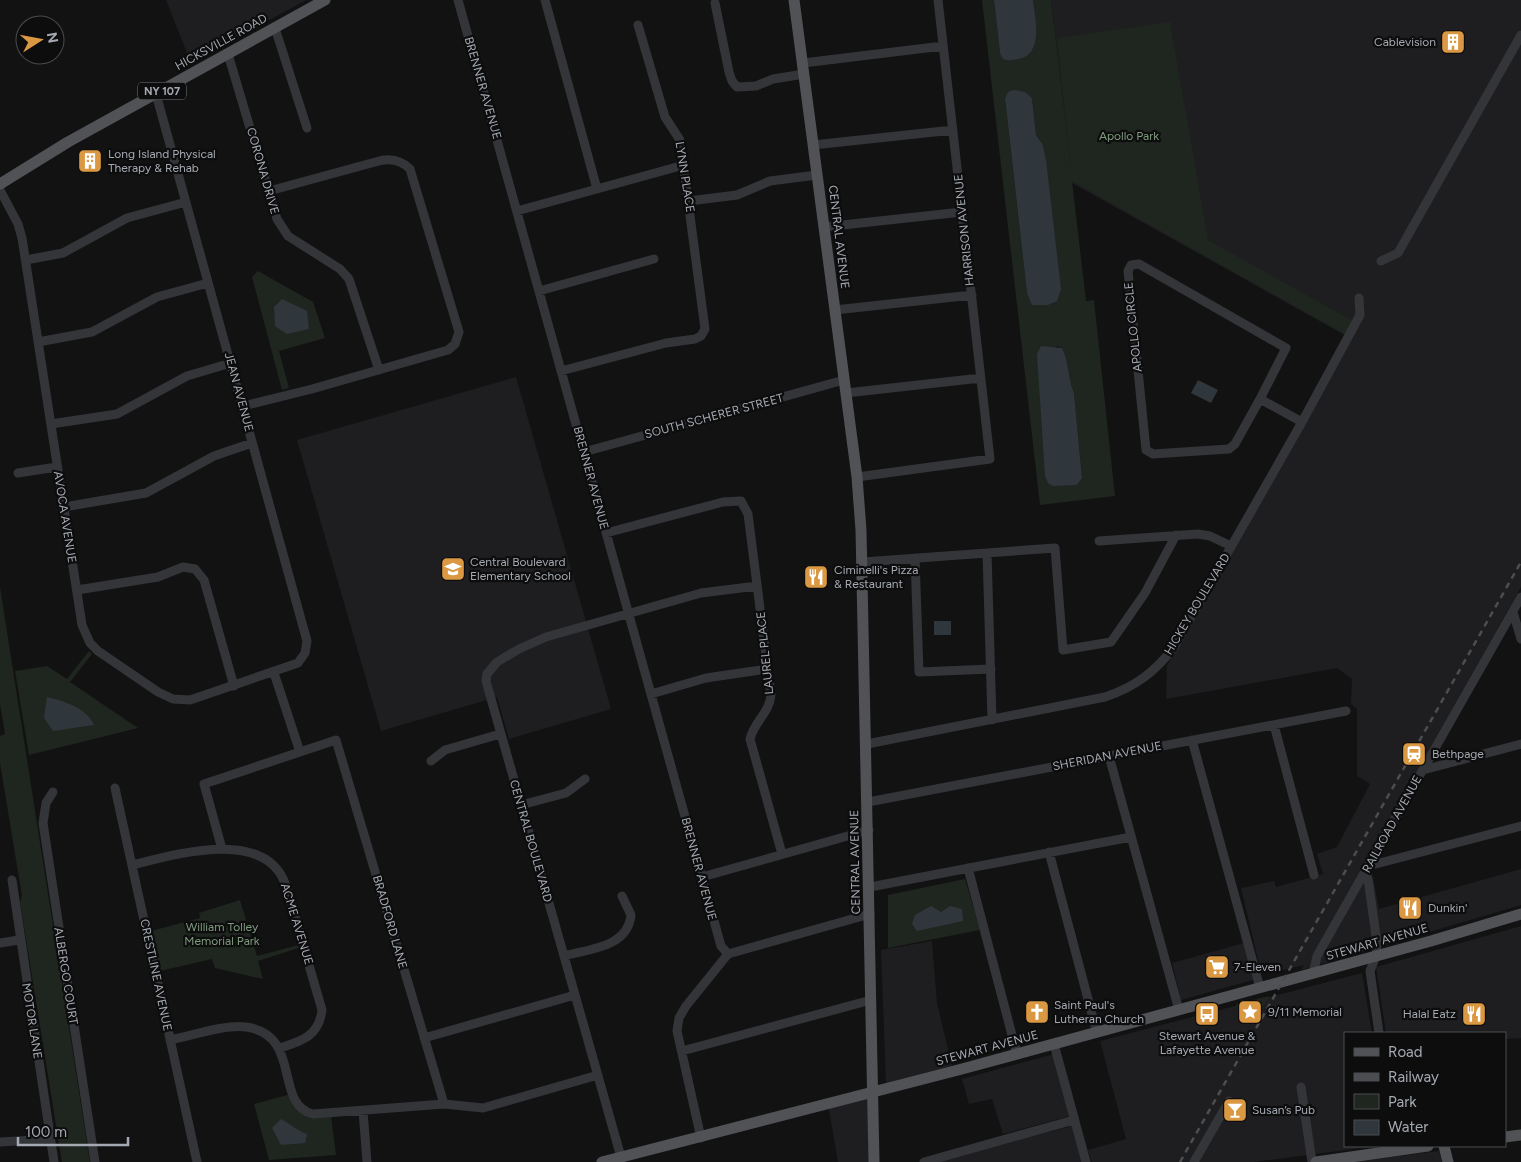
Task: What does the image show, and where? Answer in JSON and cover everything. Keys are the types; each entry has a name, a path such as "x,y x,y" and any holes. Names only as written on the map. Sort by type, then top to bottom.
{"main road":[{"name":"HICKSVILLE ROAD","path":"0,184 325,0"},
{"name":"CENTRAL AVENUE","path":"794,0 844,380 850,392 863,562 874,1162"},
{"name":"STEWART AVENUE","path":"602,1162 874,1093 1097,1033 1313,974 1521,914"},
{"path":"1506,1137 1521,1135"},
{"path":"1316,1162 1395,1148 1412,1147"},
{"path":"1444,1147 1448,1162"}],"street":[{"name":"BRENNER AVENUE","path":"458,0 721,946 728,954"},
{"path":"545,0 597,189"},
{"name":"HARRISON AVENUE","path":"856,476 990,460 938,0"},
{"path":"715,3 729,72 732,81 737,87 744,88 803,68 944,46"},
{"name":"LYNN PLACE","path":"562,372 701,336 705,329 680,140 665,117 659,102 638,25"},
{"path":"275,28 307,128"},
{"path":"1380,260 1398,253 1521,35"},
{"name":"CORONA DRIVE","path":"228,54 277,219 288,236 300,246 340,269 349,279 379,370"},
{"name":"JEAN AVENUE","path":"156,94 307,641 305,653 298,663 274,673"},
{"path":"813,145 953,130"},
{"path":"243,406 448,350 459,332 458,323 410,169 404,162 388,159 270,191"},
{"path":"517,211 684,165"},
{"path":"689,201 737,195 770,181 817,175"},
{"name":"AVOCA AVENUE","path":"0,190 18,224 26,260 82,625 90,644 158,692 173,699 190,700 274,673"},
{"path":"26,260 63,253 127,218 186,202"},
{"path":"824,228 962,212"},
{"path":"539,291 654,259"},
{"name":"APOLLO CIRCLE","path":"1139,264 1286,348 1260,399 1235,444 1229,450 1153,454 1146,450 1128,271 1132,265 1139,264"},
{"path":"38,342 92,332 157,297 208,283"},
{"path":"835,310 972,295"},
{"name":"HICKEY BOULEVARD","path":"867,744 1105,697 1135,685 1156,669 1174,647 1302,422 1360,315 1359,298"},
{"path":"51,424 117,414 187,376 231,363"},
{"path":"850,392 981,378"},
{"name":"SOUTH SCHERER STREET","path":"584,452 844,380"},
{"path":"1260,399 1302,422"},
{"path":"64,507 146,494 214,456 252,443"},
{"path":"18,473 57,467"},
{"name":"LAUREL PLACE","path":"606,533 693,508 723,502 741,502 744,504 748,514 770,702 767,709 752,728 750,739 782,854"},
{"path":"1099,541 1198,534 1210,536 1231,546"},
{"path":"863,562 1055,548 1063,650 1111,642 1146,592 1176,535"},
{"path":"987,553 992,720"},
{"path":"915,558 919,672 991,669"},
{"path":"77,590 158,577 183,567 196,569 204,580 234,686"},
{"name":"CENTRAL BOULEVARD","path":"621,1158 500,734 486,681 487,674 497,662 519,649 546,637 700,593 757,586"},
{"name":"RAILROAD AVENUE","path":"1313,974 1317,956 1521,598"},
{"path":"1513,612 1521,639"},
{"path":"651,694 706,678 767,669"},
{"path":"222,849 204,784 300,752 274,673"},
{"name":"SHERIDAN AVENUE","path":"868,802 1346,711"},
{"path":"1274,725 1314,875"},
{"path":"431,761 445,750 500,734"},
{"name":"BRADFORD LANE","path":"300,752 336,740 444,1104"},
{"path":"1192,740 1260,988"},
{"path":"1423,770 1521,744"},
{"path":"1109,756 1179,1010"},
{"path":"521,805 566,793 585,779"},
{"name":"CRESTLINE AVENUE","path":"115,788 197,1162"},
{"name":"ALBERGO COURT","path":"53,792 46,803 43,823 95,1162"},
{"path":"1379,1032 1370,971 1376,956 1377,942 1366,870 1521,826"},
{"path":"702,877 869,830"},
{"path":"870,887 1132,837"},
{"name":"ACME AVENUE","path":"132,865 196,851 222,849 262,856 272,861 279,869 286,886 321,1003 321,1017 314,1033 306,1040 280,1048"},
{"path":"1049,852 1097,1033"},
{"path":"968,868 1017,1054"},
{"name":"MOTOR LANE","path":"12,880 19,940 54,1162"},
{"path":"564,956 613,943 627,932 631,915 622,896"},
{"path":"701,1138 677,1031 679,1018 728,954 870,914"},
{"path":"0,943 19,940"},
{"path":"424,1038 575,995"},
{"path":"682,1051 871,1000"},
{"path":"170,1040 245,1026 268,1036 280,1048 293,1098 302,1110 313,1114 444,1104 483,1108 598,1075"},
{"path":"1054,1044 1086,1162"},
{"path":"1301,1087 1312,1162"},
{"path":"1194,1162 1229,1101"},
{"path":"363,1111 367,1162"},
{"path":"924,1162 1074,1120"},
{"path":"0,1142 50,1139"}],"shaded area":[{"path":"166,0 306,0 191,63"},
{"path":"1051,0 1521,0 1521,587 1369,856 1379,909 1521,869 1521,905 1301,970 1304,965 1270,973 1260,968 1241,888 1274,881 1276,887 1323,874 1317,854 1337,847 1370,784 1357,776 1357,709 1351,704 1352,679 1337,668 1166,699 1167,665 1185,637 1350,338 1072,183"},
{"name":"Central Boulevard Elementary School","path":"516,377 611,709 509,739 497,697 381,731 297,440"},
{"path":"1521,926 1521,1038 1506,1039 1506,1032 1386,1032 1376,967"},
{"path":"932,941 937,1003 952,1066 886,1083 881,950"},
{"path":"1244,943 1253,980 1181,1000 1172,963"},
{"path":"1362,973 1372,1032 1344,1032 1344,1147 1367,1147 1254,1162 1092,1162 1088,1150 1126,1139 1100,1041"},
{"path":"1054,1054 1070,1116 1003,1134 992,1099 969,1104 962,1079"},
{"path":"874,1093 875,1162 838,1162 828,1104"},
{"path":"1072,1126 1082,1162 936,1162"},
{"path":"1439,1151 1442,1162 1352,1162"}],"green space":[{"name":"Apollo Park","path":"982,0 994,0 1000,53 1036,31 1033,0 1051,0 1072,177 1057,38 1170,22 1208,240 1353,321 1346,335 1072,181 1086,301 1094,300 1115,496 1040,505","holes":["1008,92 1032,98 1036,135 1043,145 1046,160 1027,293 1005,98","1056,346 1062,348 1064,353 1074,393 1082,478 1077,485"]},
{"path":"258,271 313,302 325,338 279,351 289,388 282,390 252,277"},
{"path":"0,587 90,1162 62,1162 20,902 22,896 0,763 0,736 5,734 0,704"},
{"path":"89,651 92,654 70,682 138,728 29,755 15,671 47,666 67,679"},
{"path":"965,879 980,930 888,948 888,895"},
{"name":"William Tolley Memorial Park","path":"240,900 257,956 302,944 302,947 258,961 263,979 215,968 212,959 160,971 151,931 200,918 199,913"},
{"path":"1270,996 1252,1023 1239,1014 1236,1004"},
{"path":"291,1094 294,1105 331,1116 336,1155 269,1160 254,1104"}],"water":[{"path":"994,0 1033,0 1036,26 1035,43 1032,51 1026,56 1012,60 1003,59 1000,53"},
{"path":"1014,90 1025,92 1032,98 1036,135 1043,145 1046,160 1061,289 1057,301 1048,305 1032,305 1027,293 1005,98 1008,92"},
{"path":"282,299 307,311 309,329 287,334 275,326 274,307"},
{"path":"1041,346 1062,348 1066,359 1074,393 1082,478 1077,485 1053,486 1048,483 1045,476 1037,354"},
{"path":"1198,380 1218,390 1211,403 1191,393"},
{"path":"934,621 951,621 951,635 934,635"},
{"path":"47,697 67,703 81,710 91,719 94,725 53,731 44,718"},
{"path":"931,906 941,912 950,906 962,909 963,921 917,931 912,924 915,915"},
{"path":"281,1119 307,1134 305,1143 281,1145 272,1128"}],"railway":[{"path":"1180,1162 1521,562"}],"place":[{"name":"Cablevision","path":"1453,42"},
{"name":"Long Island Physical Therapy & Rehab","path":"90,161"},
{"name":"Central Boulevard Elementary School","path":"453,569"},
{"name":"Ciminelli's Pizza & Restaurant","path":"816,577"},
{"name":"Bethpage","path":"1414,754"},
{"name":"Dunkin'","path":"1410,908"},
{"name":"7-Eleven","path":"1217,967"},
{"name":"Saint Paul's Lutheran Church","path":"1037,1012"},
{"name":"9/11 Memorial","path":"1250,1012"},
{"name":"Stewart Avenue & Lafayette Avenue","path":"1207,1014"},
{"name":"Halal Eatz","path":"1474,1014"},
{"name":"Susan’s Pub","path":"1235,1110"}]}
